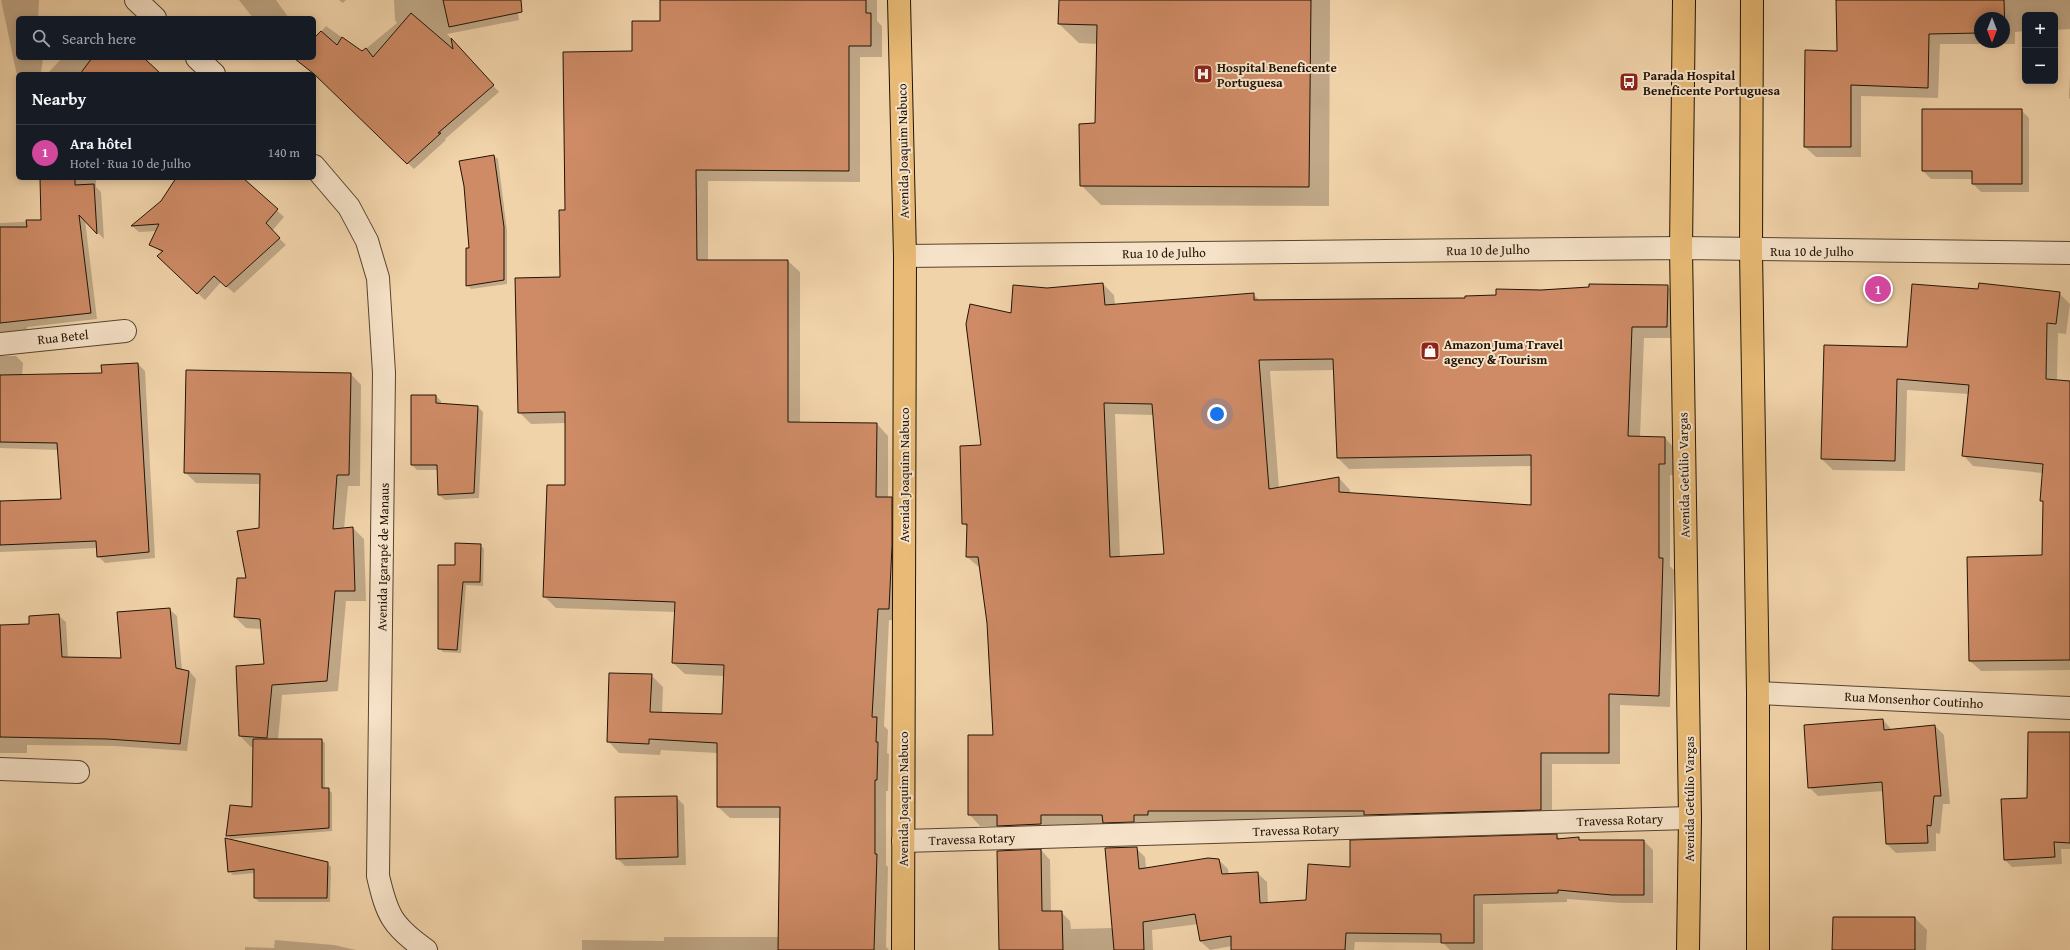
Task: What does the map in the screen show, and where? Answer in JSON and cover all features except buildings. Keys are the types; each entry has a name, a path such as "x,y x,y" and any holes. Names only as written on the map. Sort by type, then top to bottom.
{"main road":[{"name":"Avenida Joaquim Nabuco","path":"899,0 905,256 902,842 903,950"},
{"name":"Avenida Getúlio Vargas","path":"1684,0 1680,248 1690,818 1688,950"},
{"path":"1752,0 1751,251 1758,693 1758,950"}],"street":[{"path":"136,0 153,16"},
{"path":"199,60 212,72"},
{"name":"Avenida Igarapé de Manaus","path":"316,168 349,207 367,241 378,278 384,397 378,876 384,902 392,919 401,931 426,950"},
{"name":"Rua 10 de Julho","path":"905,256 1680,248 1751,251 2070,253"},
{"name":"Rua Betel","path":"0,344 125,331"},
{"name":"Rua Monsenhor Coutinho","path":"1758,693 2070,708"},
{"path":"0,769 78,772"},
{"name":"Travessa Rotary","path":"902,842 1690,818"}],"place":[{"name":"Hospital Beneficente Portuguesa","path":"1203,74"},
{"name":"Parada Hospital Beneficente Portuguesa","path":"1629,82"},
{"name":"Ara hôtel","path":"1878,289"},
{"name":"Amazon Juma Travel agency & Tourism","path":"1430,351"}]}
